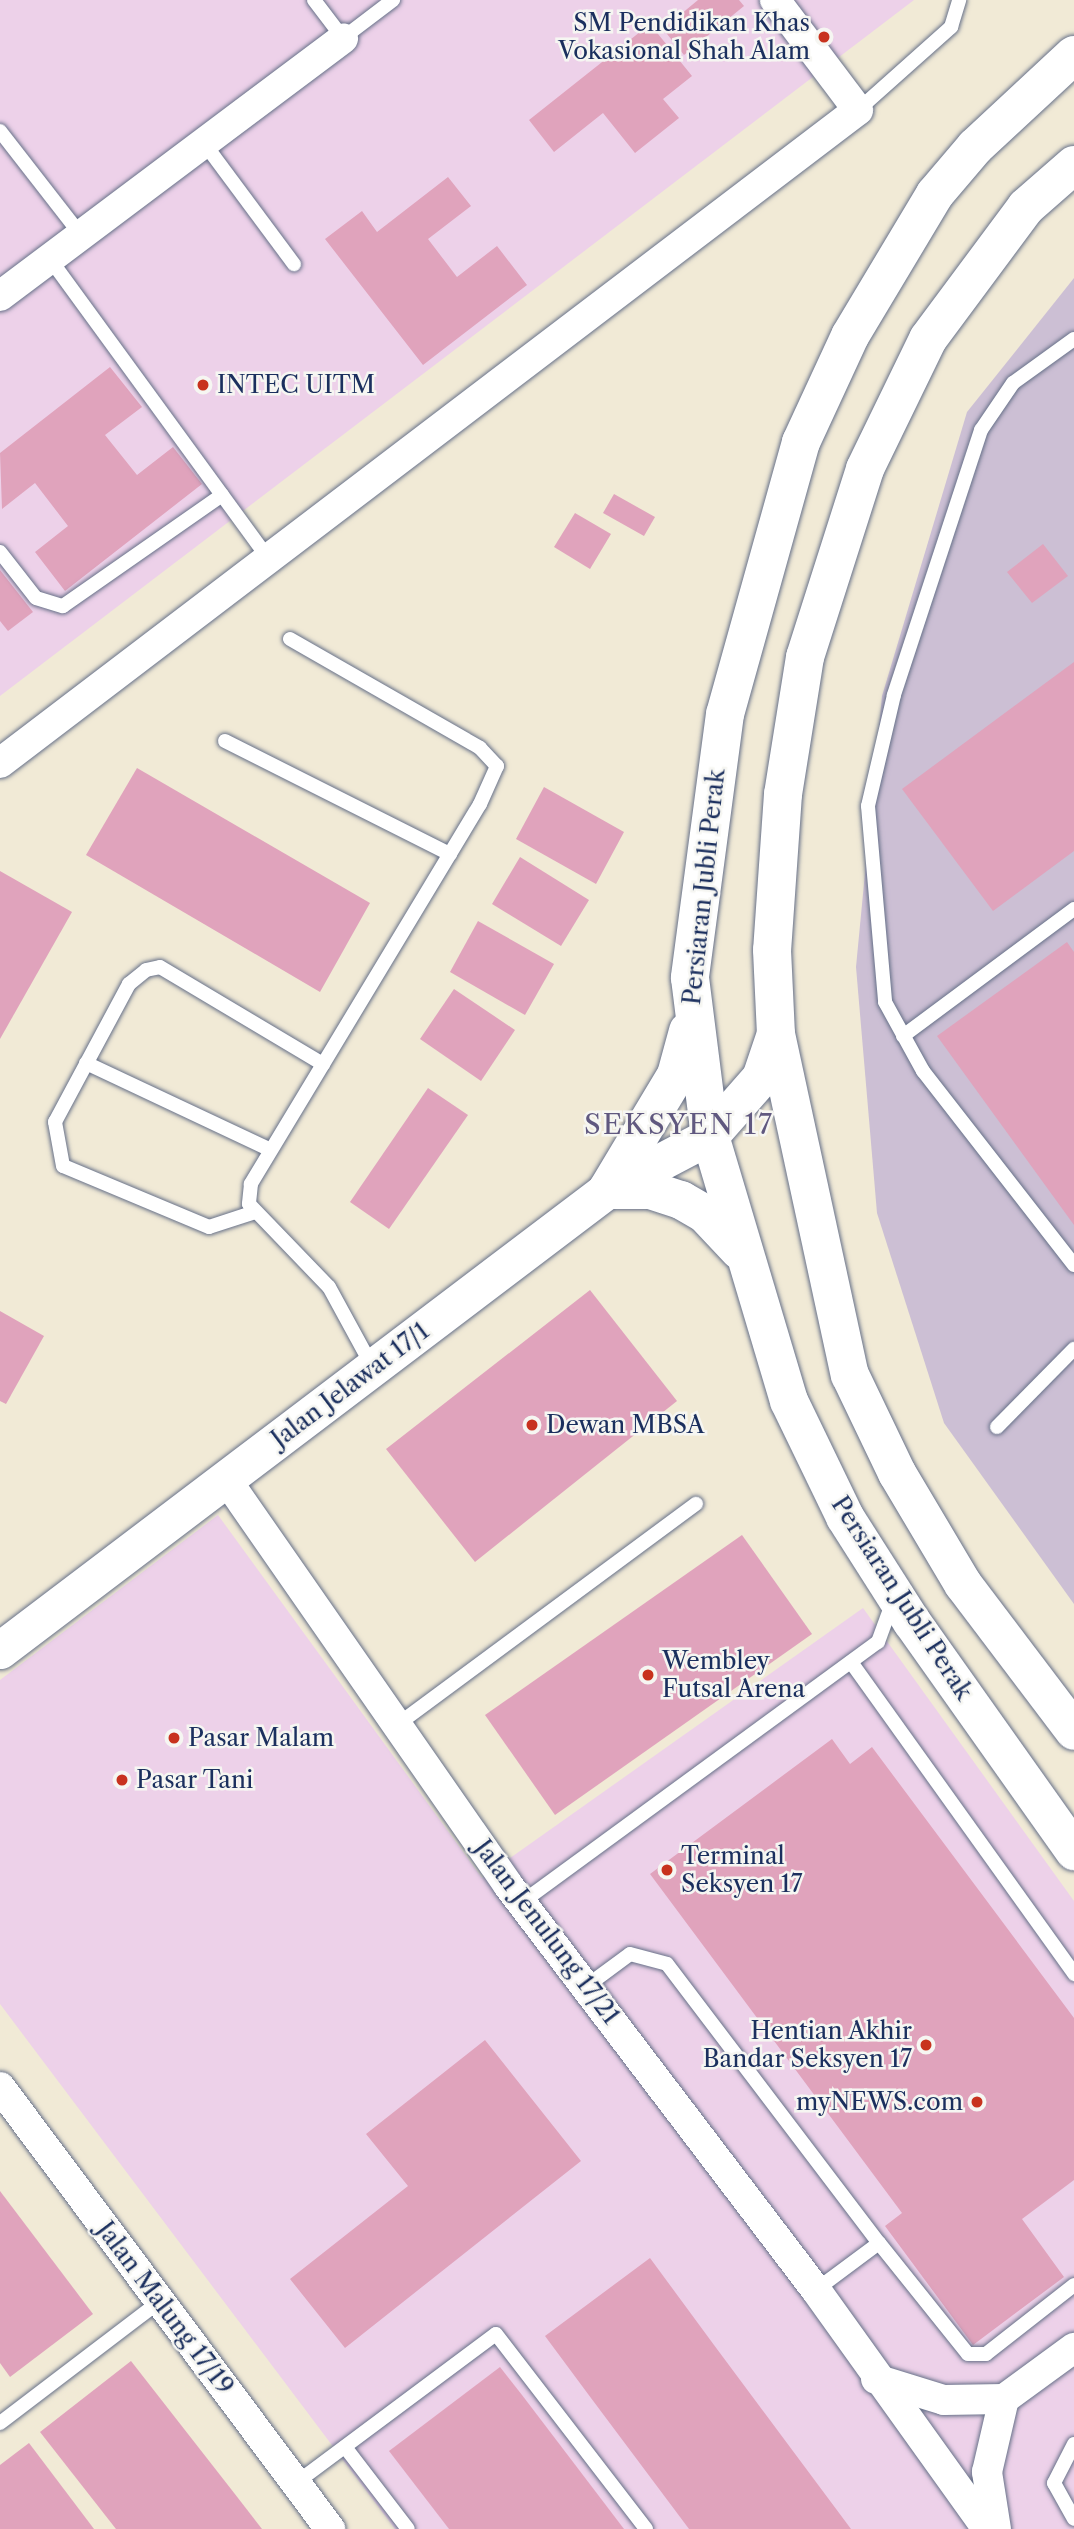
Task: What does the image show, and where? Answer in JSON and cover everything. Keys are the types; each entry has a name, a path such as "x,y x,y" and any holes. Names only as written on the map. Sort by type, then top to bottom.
{"main road":[{"name":"Persiaran Jubli Perak","path":"1074,55 975,147 935,194 850,336 801,442 725,713 702,857 691,1022 710,1136 743,1255 789,1401 845,1517 895,1595 1074,1851"},
{"path":"1074,165 1026,207 928,340 865,469 805,657 783,794 772,950 776,1034 850,1375 897,1473 963,1584 1074,1731"},
{"path":"691,1022 676,1075 607,1190 650,1191 681,1200 705,1214 743,1255"},
{"path":"710,1136 761,1078 776,1034"}],"street":[{"path":"0,763 267,557 858,110 775,0"},
{"path":"0,296 343,38"},
{"name":"Jalan Jelawat 17/1","path":"3,1642 226,1479 607,1190 710,1136"},
{"name":"Jalan Jenulung 17/21","path":"226,1479 522,1903 588,1986 816,2290 876,2379 987,2529"},
{"name":"Jalan Malung 17/19","path":"0,2087 330,2529"},
{"path":"876,2379 944,2400 1004,2399 1074,2348"},
{"path":"996,2529 987,2472 1004,2399"}],"lane":[{"path":"314,0 343,38 393,0"},
{"path":"858,110 951,27 959,0"},
{"path":"0,131 81,235"},
{"path":"204,143 294,264"},
{"path":"50,259 267,557"},
{"path":"1073,343 1013,383 981,430 894,695 868,806 885,1002 923,1071 1074,1265"},
{"path":"0,552 36,598 63,606 222,495"},
{"path":"290,639 493,757 493,780 251,1184 249,1204 329,1287 373,1367"},
{"path":"225,741 450,854"},
{"path":"903,1036 1074,908"},
{"path":"256,1212 209,1227 64,1166 55,1122 129,984 160,967 323,1064"},
{"path":"86,1063 271,1150"},
{"path":"997,1427 1074,1349"},
{"path":"397,1725 696,1504"},
{"path":"522,1903 878,1642 895,1595"},
{"path":"851,1662 1074,1974"},
{"path":"588,1986 630,1954 667,1964 879,2243 968,2354 986,2354 1074,2285"},
{"path":"816,2290 879,2243"},
{"path":"0,2423 160,2301"},
{"path":"296,2483 496,2334 646,2529"},
{"path":"1074,2444 1054,2483 1074,2519"},
{"path":"345,2447 408,2529"}],"shaded area":[{"name":"INTEC UITM","path":"0,0 914,0 0,696"},
{"path":"1074,278 1074,1604 944,1423 877,1213 856,967 882,696 967,412"},
{"path":"218,1515 482,1878 863,1608 1074,1901 1074,2529 395,2529 0,2004 0,1680"}],"building":[{"path":"698,0 739,0 744,6 684,55 663,29"},
{"path":"650,24 692,76 663,99 679,118 635,153 603,113 554,152 529,120"},
{"path":"448,177 471,206 428,239 457,277 497,246 527,285 423,365 325,239 362,211 377,232"},
{"path":"110,367 142,407 105,435 137,475 173,447 202,484 65,591 35,552 68,526 35,483 2,509 0,453"},
{"path":"614,494 655,517 644,536 603,513"},
{"path":"575,513 611,534 590,569 554,547"},
{"path":"1043,544 1068,576 1032,603 1007,572"},
{"path":"0,570 33,612 8,631 0,621"},
{"path":"1074,662 1074,851 993,911 902,789"},
{"path":"137,768 370,903 320,992 86,855"},
{"path":"544,787 624,832 596,884 516,839"},
{"path":"520,857 589,900 561,946 492,904"},
{"path":"0,871 72,912 0,1039"},
{"path":"478,921 554,964 525,1015 450,972"},
{"path":"1067,942 1074,952 1074,1225 937,1036"},
{"path":"454,989 515,1030 481,1081 420,1039"},
{"path":"428,1088 468,1115 389,1229 350,1202"},
{"name":"Dewan MBSA","path":"590,1290 677,1401 475,1562 386,1449"},
{"path":"0,1311 44,1336 6,1404 0,1401"},
{"name":"Wembley Futsal Arena","path":"742,1535 812,1634 555,1815 485,1715"},
{"name":"Hentian Akhir Bandar Seksyen 17","path":"832,1739 850,1764 872,1747 1074,2018 1074,2180 1022,2219 1064,2277 973,2345 885,2226 902,2213 650,1874"},
{"path":"485,2040 581,2161 345,2348 290,2279 408,2186 366,2134"},
{"path":"0,2191 93,2314 10,2377 0,2363"},
{"path":"650,2258 851,2529 689,2529 588,2394 545,2336"},
{"path":"131,2361 262,2529 116,2529 40,2432"},
{"path":"500,2367 624,2529 449,2529 389,2451"},
{"path":"29,2443 94,2529 0,2529 0,2465"}],"place":[{"name":"SM Pendidikan Khas Vokasional Shah Alam","path":"824,37"},
{"name":"INTEC UITM","path":"203,385"},
{"name":"Dewan MBSA","path":"532,1425"},
{"name":"Wembley Futsal Arena","path":"648,1675"},
{"name":"Pasar Malam","path":"174,1738"},
{"name":"Pasar Tani","path":"122,1780"},
{"name":"Terminal Seksyen 17","path":"667,1870"},
{"name":"Hentian Akhir Bandar Seksyen 17","path":"926,2045"},
{"name":"myNEWS.com","path":"977,2102"}],"district":[{"name":"SEKSYEN 17","path":"679,1124"}]}
